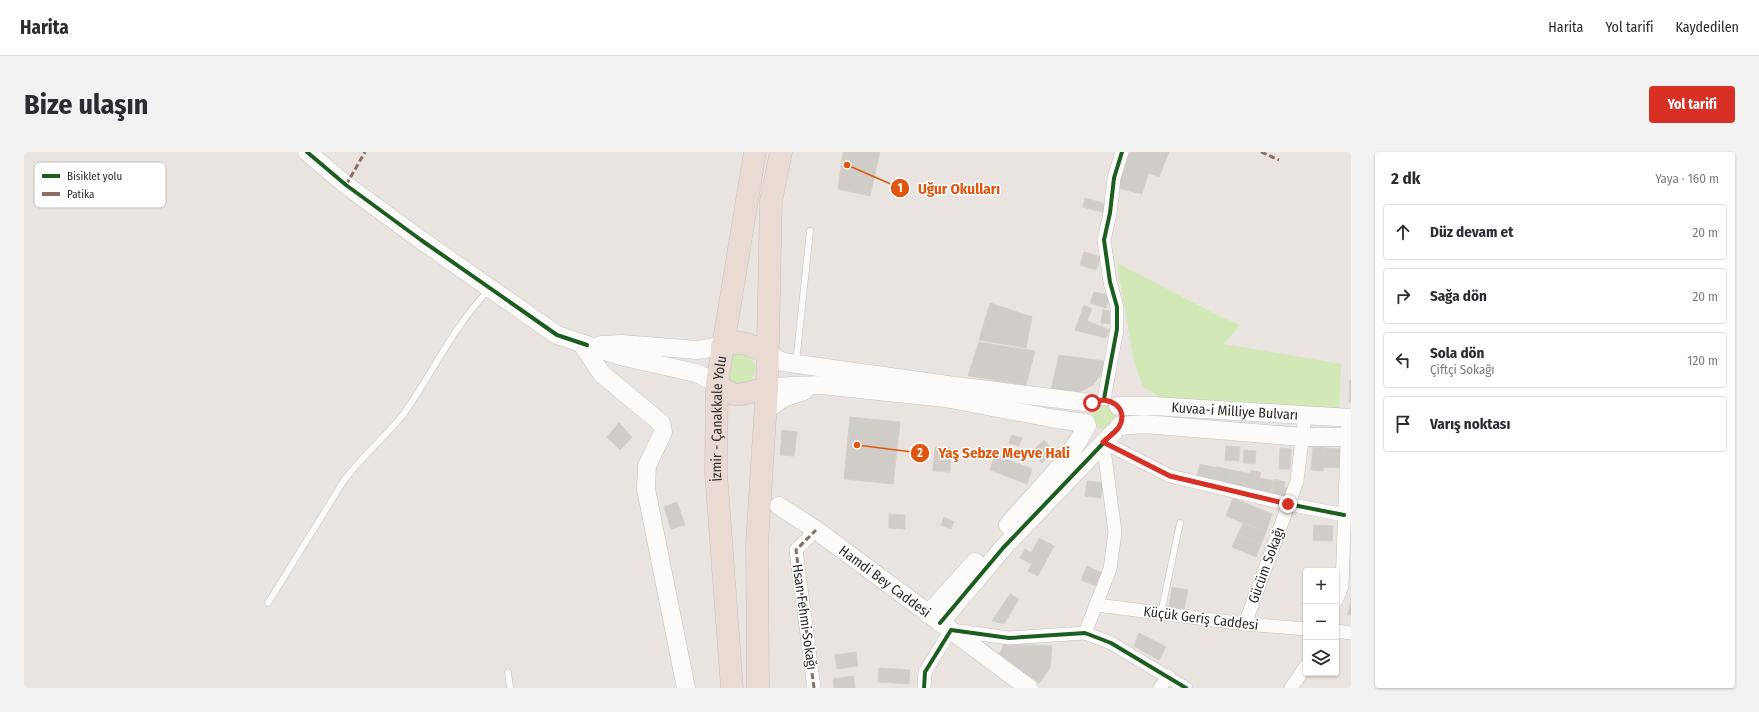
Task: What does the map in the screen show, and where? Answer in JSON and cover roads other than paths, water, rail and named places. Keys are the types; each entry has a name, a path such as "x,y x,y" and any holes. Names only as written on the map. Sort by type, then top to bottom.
{"highway":[{"name":"İzmir - Çanakkale Yolu","path":"732,688 716,473 717,382 755,152"},
{"path":"758,688 757,544 764,412 767,388 771,201 781,152"},
{"path":"722,346 742,341 750,343 767,353"},
{"path":"717,382 730,393 738,395 767,388"}],"main road":[{"path":"307,152 346,185 558,335 620,356 696,373 717,382"},
{"path":"584,344 622,344 697,350 722,346"},
{"path":"584,344 606,378 661,423 663,432 647,466 646,489 686,688"},
{"name":"Kuvaa-i Milliye Bulvarı","path":"767,353 782,362 955,386 1105,403 1349,418"},
{"path":"606,378 603,366 605,361 610,357 620,356"},
{"path":"767,388 821,385 945,398 1086,424 1091,431 1102,436 1112,434"},
{"path":"764,412 784,398 821,385"},
{"path":"1105,403 1122,416 1112,434 1003,548 940,622 1067,459 1086,424 1086,412 1105,403"},
{"path":"1056,419 1065,429 1072,449"},
{"name":"Kuvaa-i Milliye Bulvarı","path":"1112,434 1144,424 1302,437 1349,437"},
{"name":"Hamdi Bey Caddesi","path":"779,506 816,530 1029,688"}],"street":[{"path":"1105,403 1117,329 1117,307 1110,282 1104,240 1110,213 1114,178 1122,152"},
{"name":"Gücüm Sokağı","path":"1245,624 1297,481 1305,415"},
{"path":"1339,594 1342,586 1347,534 1344,515 1349,418"},
{"path":"1112,434 1170,476 1288,504 1344,515"},
{"path":"1085,633 1110,569 1115,532 1112,434"},
{"name":"Hsan Fehmi Sokağı","path":"814,688 796,550 816,530"},
{"name":"Küçük Geriş Caddesi","path":"1097,605 1245,624 1303,629"},
{"path":"924,688 925,672 940,622 1010,638 1085,633 1111,642 1186,688"},
{"path":"1339,631 1351,633"},
{"path":"1291,688 1303,670"},
{"path":"1160,688 1168,676"}],"lane":[{"path":"796,364 810,231"},
{"path":"268,603 347,476 356,464 388,432 402,415 472,308 491,288"},
{"path":"1161,613 1180,522"},
{"path":"508,672 510,688"}],"place":[{"name":"Uğur Okulları","path":"847,165"},
{"name":"Yaş Sebze Meyve Hali","path":"857,445"}]}
